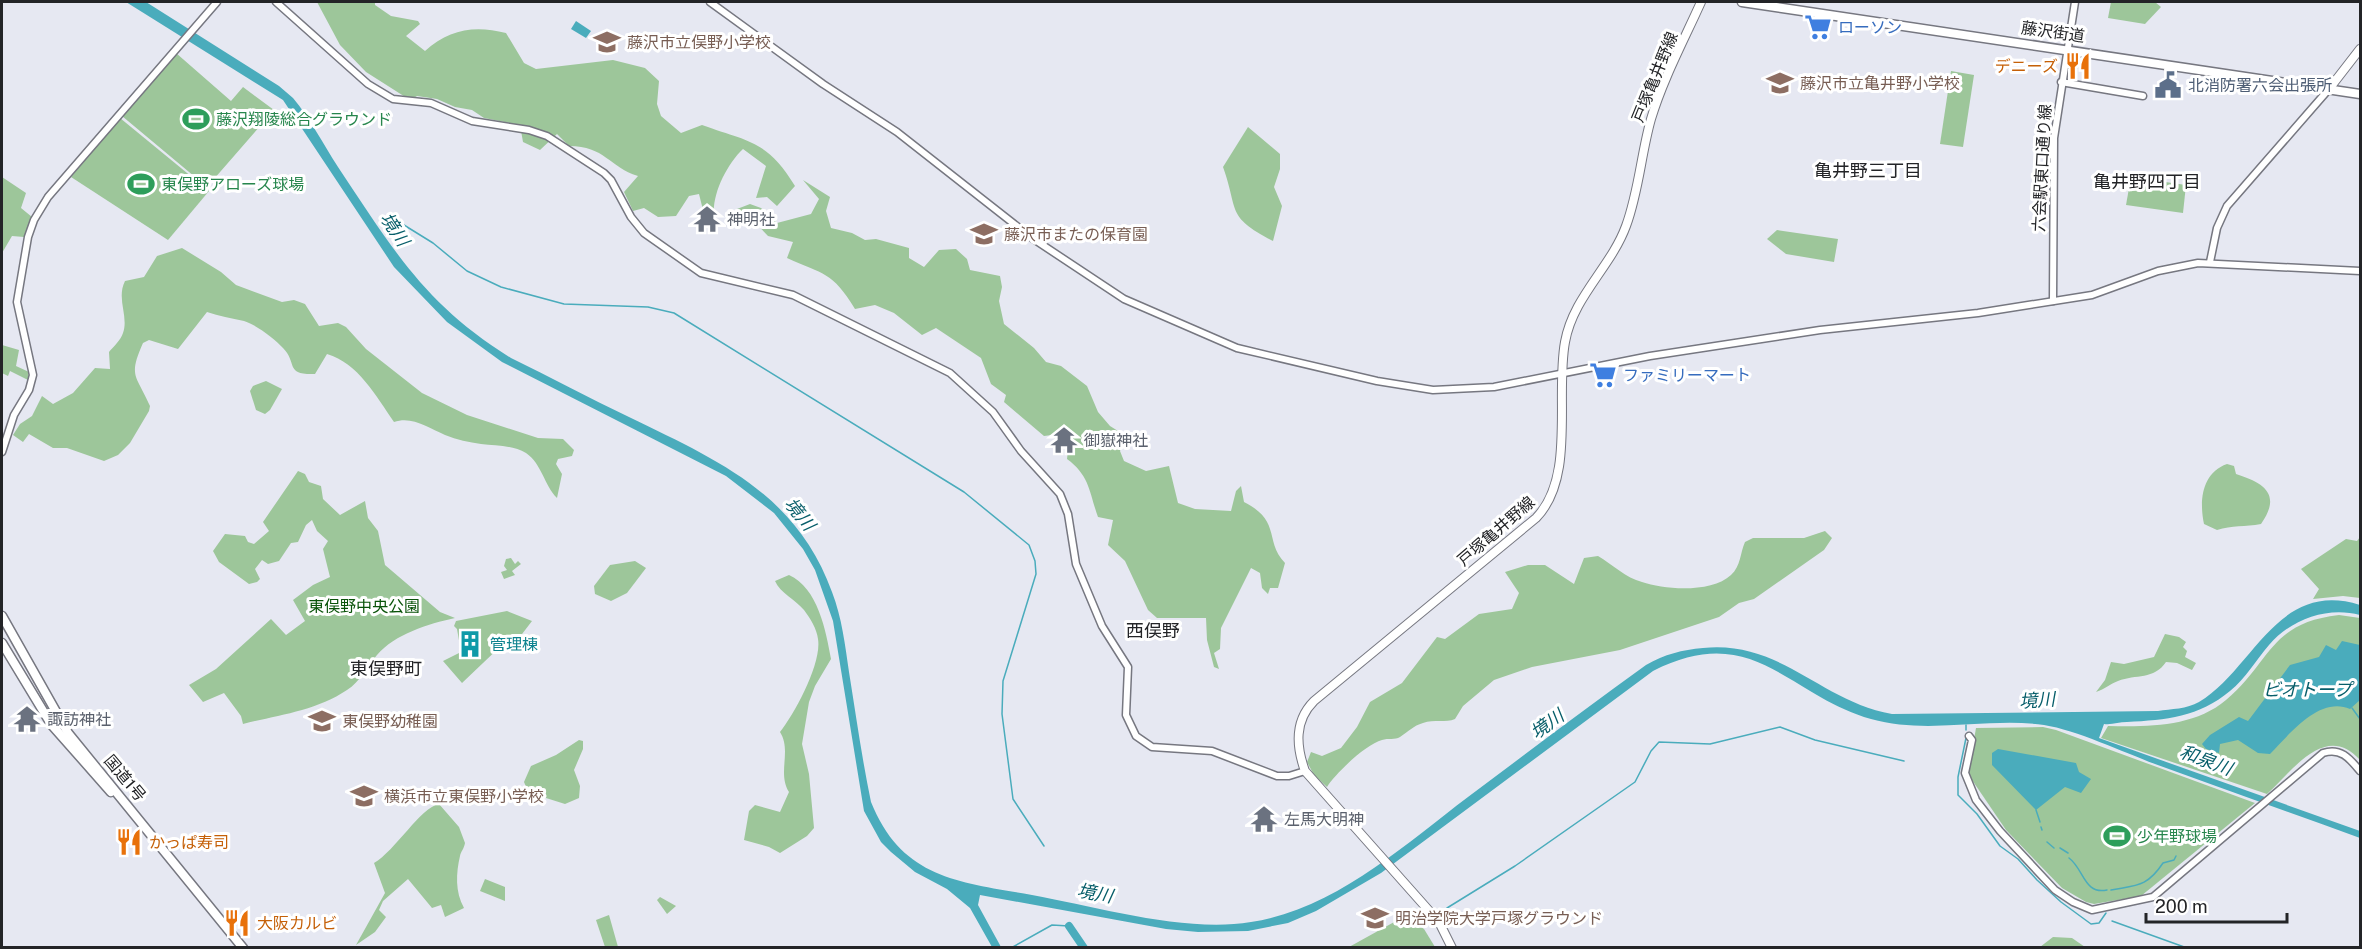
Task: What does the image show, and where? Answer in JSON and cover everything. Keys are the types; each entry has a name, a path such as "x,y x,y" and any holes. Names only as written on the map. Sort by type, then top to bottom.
{"highway":[{"name":"藤沢街道","path":"1742,2 2361,93"},
{"name":"国道1号","path":"2,616 68,733 243,948"},
{"path":"2,627 73,750"},
{"name":"国道1号","path":"2,644 45,715 126,810 236,948"}],"main road":[{"name":"戸塚亀井野線","path":"1452,948 1438,922 1305,771 1298,737 1301,719 1309,706 1546,507 1558,474 1562,374 1565,341 1570,322 1586,292 1608,262 1626,226 1651,117 1701,2"},
{"path":"2330,88 2361,49"}],"street":[{"path":"2,452 14,415 29,390 33,375 17,302 28,237 34,220 48,197 217,2"},
{"path":"276,2 382,94 399,100 431,103 466,119 529,130 555,141 607,176 635,222 651,240 704,274 793,295 950,373 997,416 1021,451 1049,479 1060,494 1068,514 1076,564 1102,626 1127,663 1129,675 1126,715 1136,736 1145,743 1161,749 1193,748 1212,751 1276,776 1289,776 1305,771"},
{"name":"六会駅東口通り線","path":"2053,301 2052,161 2061,82 2075,2"},
{"path":"715,3 822,84 897,132 974,195 1105,288 1159,316 1225,344 1262,355 1377,381 1434,390 1494,387 1650,356 1809,332 1953,317 2099,293 2172,268 2210,262 2361,271"},
{"path":"2061,82 2143,96"},
{"path":"2210,262 2217,228 2227,206 2330,88"},
{"path":"1970,736 1972,740 1965,773 1976,800 2000,831 2033,863 2050,884 2061,894 2090,909 2141,902 2153,897 2327,751 2336,751 2346,755 2361,771"}],"green space":[{"path":"317,2 375,2 375,5 391,16 418,21 420,24 406,36 425,51 453,34 484,29 506,33 524,63 536,69 613,60 645,68 659,81 657,104 661,116 681,133 702,125 756,145 775,159 795,186 777,206 767,197 756,198 766,166 743,149 731,163 718,189 714,215 703,210 699,194 689,196 676,216 658,217 644,208 633,211 624,192 638,176 620,168 591,149 569,146 557,134 540,150 523,142 520,125 484,118 472,110 455,107 437,99 417,96 410,100 366,72 340,45"},
{"path":"2111,2 2155,2 2161,7 2145,24 2108,18"},
{"name":"藤沢翔陵総合グラウンド","path":"176,53 231,101 243,87 274,110 207,187 122,116"},
{"path":"1951,71 1974,75 1963,147 1940,144"},
{"name":"東俣野アローズ球場","path":"120,118 209,191 168,240 71,177"},
{"path":"1248,127 1280,154 1280,169 1274,187 1282,206 1273,241 1240,218 1233,203 1223,167"},
{"path":"2,177 26,193 21,208 32,217 24,237 12,236 2,253"},
{"path":"2131,177 2186,185 2183,213 2126,205"},
{"path":"803,180 830,197 826,211 831,228 852,233 865,240 876,239 909,248 909,258 924,267 939,250 956,249 967,259 970,270 1000,276 1002,287 999,301 1004,324 1034,348 1046,362 1061,366 1087,386 1098,412 1110,426 1126,436 1120,451 1124,461 1146,471 1169,466 1178,503 1195,509 1231,511 1236,491 1241,486 1244,502 1256,509 1268,524 1275,547 1285,563 1278,588 1270,588 1268,594 1262,588 1260,573 1251,568 1221,628 1220,649 1214,653 1219,669 1214,667 1207,640 1206,618 1157,618 1148,610 1125,561 1108,545 1113,520 1098,517 1085,478 1067,459 1069,441 1060,434 1044,436 1004,402 1006,395 991,384 981,358 936,328 922,335 894,313 875,305 855,309 833,281 787,258 793,242 768,236 748,215 739,215 737,209 750,204 761,208 777,223 811,214 819,199"},
{"path":"1777,230 1838,239 1834,262 1786,254 1767,239"},
{"path":"182,248 221,272 236,285 282,302 294,300 305,304 319,326 338,323 346,327 366,349 422,393 467,415 538,438 563,439 574,450 572,456 558,459 556,464 562,474 557,498 536,463 521,450 458,440 414,422 394,422 373,391 357,373 338,358 327,354 315,374 299,372 293,367 283,348 259,328 244,321 207,312 178,349 149,340 143,343 135,369 150,406 149,411 130,443 118,455 104,461 67,448 53,448 29,434 23,442 13,435 20,424 32,416 42,396 53,404 73,393 95,368 110,369 109,352 123,333 125,320 122,294 125,281 144,277 157,256"},
{"path":"2,345 19,350 16,366 29,372 28,380 10,371 8,376 2,373"},
{"path":"266,381 282,389 270,410 265,414 256,410 250,391 253,386"},
{"path":"2227,464 2234,466 2236,474 2255,481 2267,491 2270,505 2261,524 2217,530 2204,524 2202,497 2204,488 2212,474"},
{"name":"東俣野中央公園","path":"298,471 305,474 309,482 321,486 323,499 340,515 365,501 368,518 378,531 385,565 440,612 455,618 423,627 393,641 377,655 356,683 323,703 296,712 243,724 241,716 224,693 203,702 189,685 216,669 271,619 286,635 305,621 293,600 313,585 330,577 323,549 328,541 317,531 312,520 306,525 298,542 291,543 279,561 268,564 262,560 255,569 260,579 249,584 219,562 213,551 225,534 245,536 248,542 254,544 269,531 263,522"},
{"path":"1825,531 1832,538 1824,550 1754,599 1739,603 1719,617 1620,650 1532,667 1494,680 1463,706 1455,719 1423,723 1398,738 1384,739 1375,743 1352,760 1327,787 1314,775 1307,762 1311,752 1322,756 1341,748 1357,727 1370,702 1402,683 1437,637 1445,639 1479,614 1512,609 1519,593 1505,572 1528,565 1545,565 1574,584 1584,558 1598,556 1642,582 1663,587 1701,587 1723,581 1731,575 1739,564 1745,542 1753,538 1804,538"},
{"path":"2360,537 2360,598 2343,596 2313,599 2319,589 2301,569 2346,539 2357,541"},
{"path":"511,558 515,564 518,561 521,564 512,571 515,575 504,579 501,572 507,570 504,566 506,559"},
{"path":"635,561 646,568 627,593 611,601 595,594 594,586 610,565"},
{"path":"789,575 799,581 814,600 823,624 831,659 815,686 809,702 802,744 809,774 814,828 807,836 780,853 769,847 744,840 749,811 755,805 780,812 789,792 784,777 785,747 780,732 793,713 816,661 818,639 809,616 775,581"},
{"name":"東俣野中央公園","path":"507,611 532,621 519,638 513,634 503,640 504,643 462,683 443,661 461,652 457,629 454,626 456,621"},
{"path":"2339,615 2360,618 2360,760 2347,750 2335,746 2323,747 2299,762 2267,794 2101,738 2108,726 2170,724 2200,716 2226,700 2285,635 2298,626 2316,619"},
{"path":"2165,634 2179,637 2186,642 2183,647 2187,651 2185,657 2196,663 2192,670 2177,663 2166,662 2156,672 2118,681 2096,692 2105,680 2111,662 2124,664 2154,657"},
{"path":"2043,727 2255,803 2141,896 2094,904 2086,902 2062,888 2006,830 1968,774 1976,728"},
{"path":"579,740 583,741 583,749 574,770 580,786 579,798 565,804 530,796 524,782 531,766 556,755"},
{"path":"439,804 459,827 465,843 457,876 459,896 464,908 445,917 441,905 432,908 408,879 383,901 379,910 386,917 375,932 356,945 385,893 374,863 424,813"},
{"path":"485,879 505,887 505,901 480,891"},
{"path":"660,897 676,906 667,914 657,900"},
{"path":"609,915 618,947 605,947 596,920"},
{"path":"1405,916 1424,929 1435,947 1349,947"},
{"path":"2053,937 2072,938 2085,947 2040,947"}],"water":[{"path":"126,2 146,2 279,86 293,98 376,224 412,273 455,317 481,338 511,358 722,465 775,504 797,529 817,558 832,592 843,632 871,802 884,828 899,847 916,862 957,880 1170,921 1198,924 1251,922 1282,915 1311,904 1367,873 1646,665 1674,653 1703,648 1731,648 1755,653 1800,673 1843,697 1866,707 1892,714 2158,711 2199,702 2218,687 2269,631 2287,616 2308,605 2332,600 2360,605 2360,615 2335,612 2299,622 2288,628 2269,645 2230,691 2206,707 2182,716 2104,724 2099,738 2360,831 2360,838 2057,728 2023,723 1936,726 1892,724 1842,708 1768,667 1744,657 1718,654 1688,657 1653,671 1381,873 1316,911 1288,923 1248,931 1198,932 1166,929 980,895 978,905 1001,947 992,947 970,908 947,889 915,872 891,852 881,842 864,811 833,621 815,570 803,549 774,513 726,476 502,362 447,322 394,267 283,100"},
{"path":"576,21 591,31 586,38 571,29"},
{"name":"ビオトープ","path":"2342,641 2360,645 2360,700 2350,709 2338,706 2316,712 2270,754 2258,753 2238,740 2220,744 2219,753 2206,749 2202,744 2210,735 2239,717 2248,721 2290,665 2319,657 2326,645 2336,650"},
{"path":"1998,749 2076,763 2079,772 2091,779 2081,793 2065,787 2036,810 1992,765 1992,753"}],"waterway":[{"name":"境川","path":"391,217 433,243 467,271 501,287 564,304 648,307 674,313 964,492 1029,545 1035,561 1036,574 1003,681 1002,714 1013,799 1044,846"},
{"path":"2352,708 2360,719"},
{"path":"1966,725 1966,730"},
{"path":"1444,921 1447,908 1515,866 1635,782 1651,751 1659,742 1710,744 1780,727 1815,740 1904,761"},
{"path":"1966,738 1958,777 1958,795 1977,814 2000,846 2018,859 2061,902 2091,924 2099,923 2106,913"},
{"path":"2036,810 2040,822"},
{"path":"2047,842 2054,848"},
{"path":"2060,848 2068,853"},
{"path":"2111,890 2141,884 2152,877 2163,863 2174,860 2176,856"},
{"path":"2069,858 2093,889 2107,890"},
{"path":"2112,921 2187,948"},
{"path":"1011,948 1052,925 1069,926"},
{"path":"1069,926 1084,948"}],"place":[{"name":"ローソン","path":"1818,27"},
{"name":"藤沢市立俣野小学校","path":"607,42"},
{"name":"デニーズ","path":"2078,66"},
{"name":"藤沢市立亀井野小学校","path":"1780,83"},
{"name":"北消防署六会出張所","path":"2168,85"},
{"name":"藤沢翔陵総合グラウンド","path":"196,119"},
{"name":"東俣野アローズ球場","path":"141,184"},
{"name":"神明社","path":"707,219"},
{"name":"藤沢市またの保育園","path":"984,234"},
{"name":"ファミリーマート","path":"1603,375"},
{"name":"御嶽神社","path":"1064,440"},
{"name":"管理棟","path":"470,644"},
{"name":"諏訪神社","path":"27,719"},
{"name":"東俣野幼稚園","path":"322,721"},
{"name":"横浜市立東俣野小学校","path":"364,796"},
{"name":"左馬大明神","path":"1264,819"},
{"name":"少年野球場","path":"2117,836"},
{"name":"かっぱ寿司","path":"129,842"},
{"name":"明治学院大学戸塚グラウンド","path":"1375,918"},
{"name":"大阪カルビ","path":"237,923"}],"district":[{"name":"亀井野三丁目","path":"1868,170"},
{"name":"亀井野四丁目","path":"2147,181"},
{"name":"西俣野","path":"1153,630"},
{"name":"東俣野町","path":"386,668"}],"water label":[{"name":"和泉川","path":"2206,760"}]}
